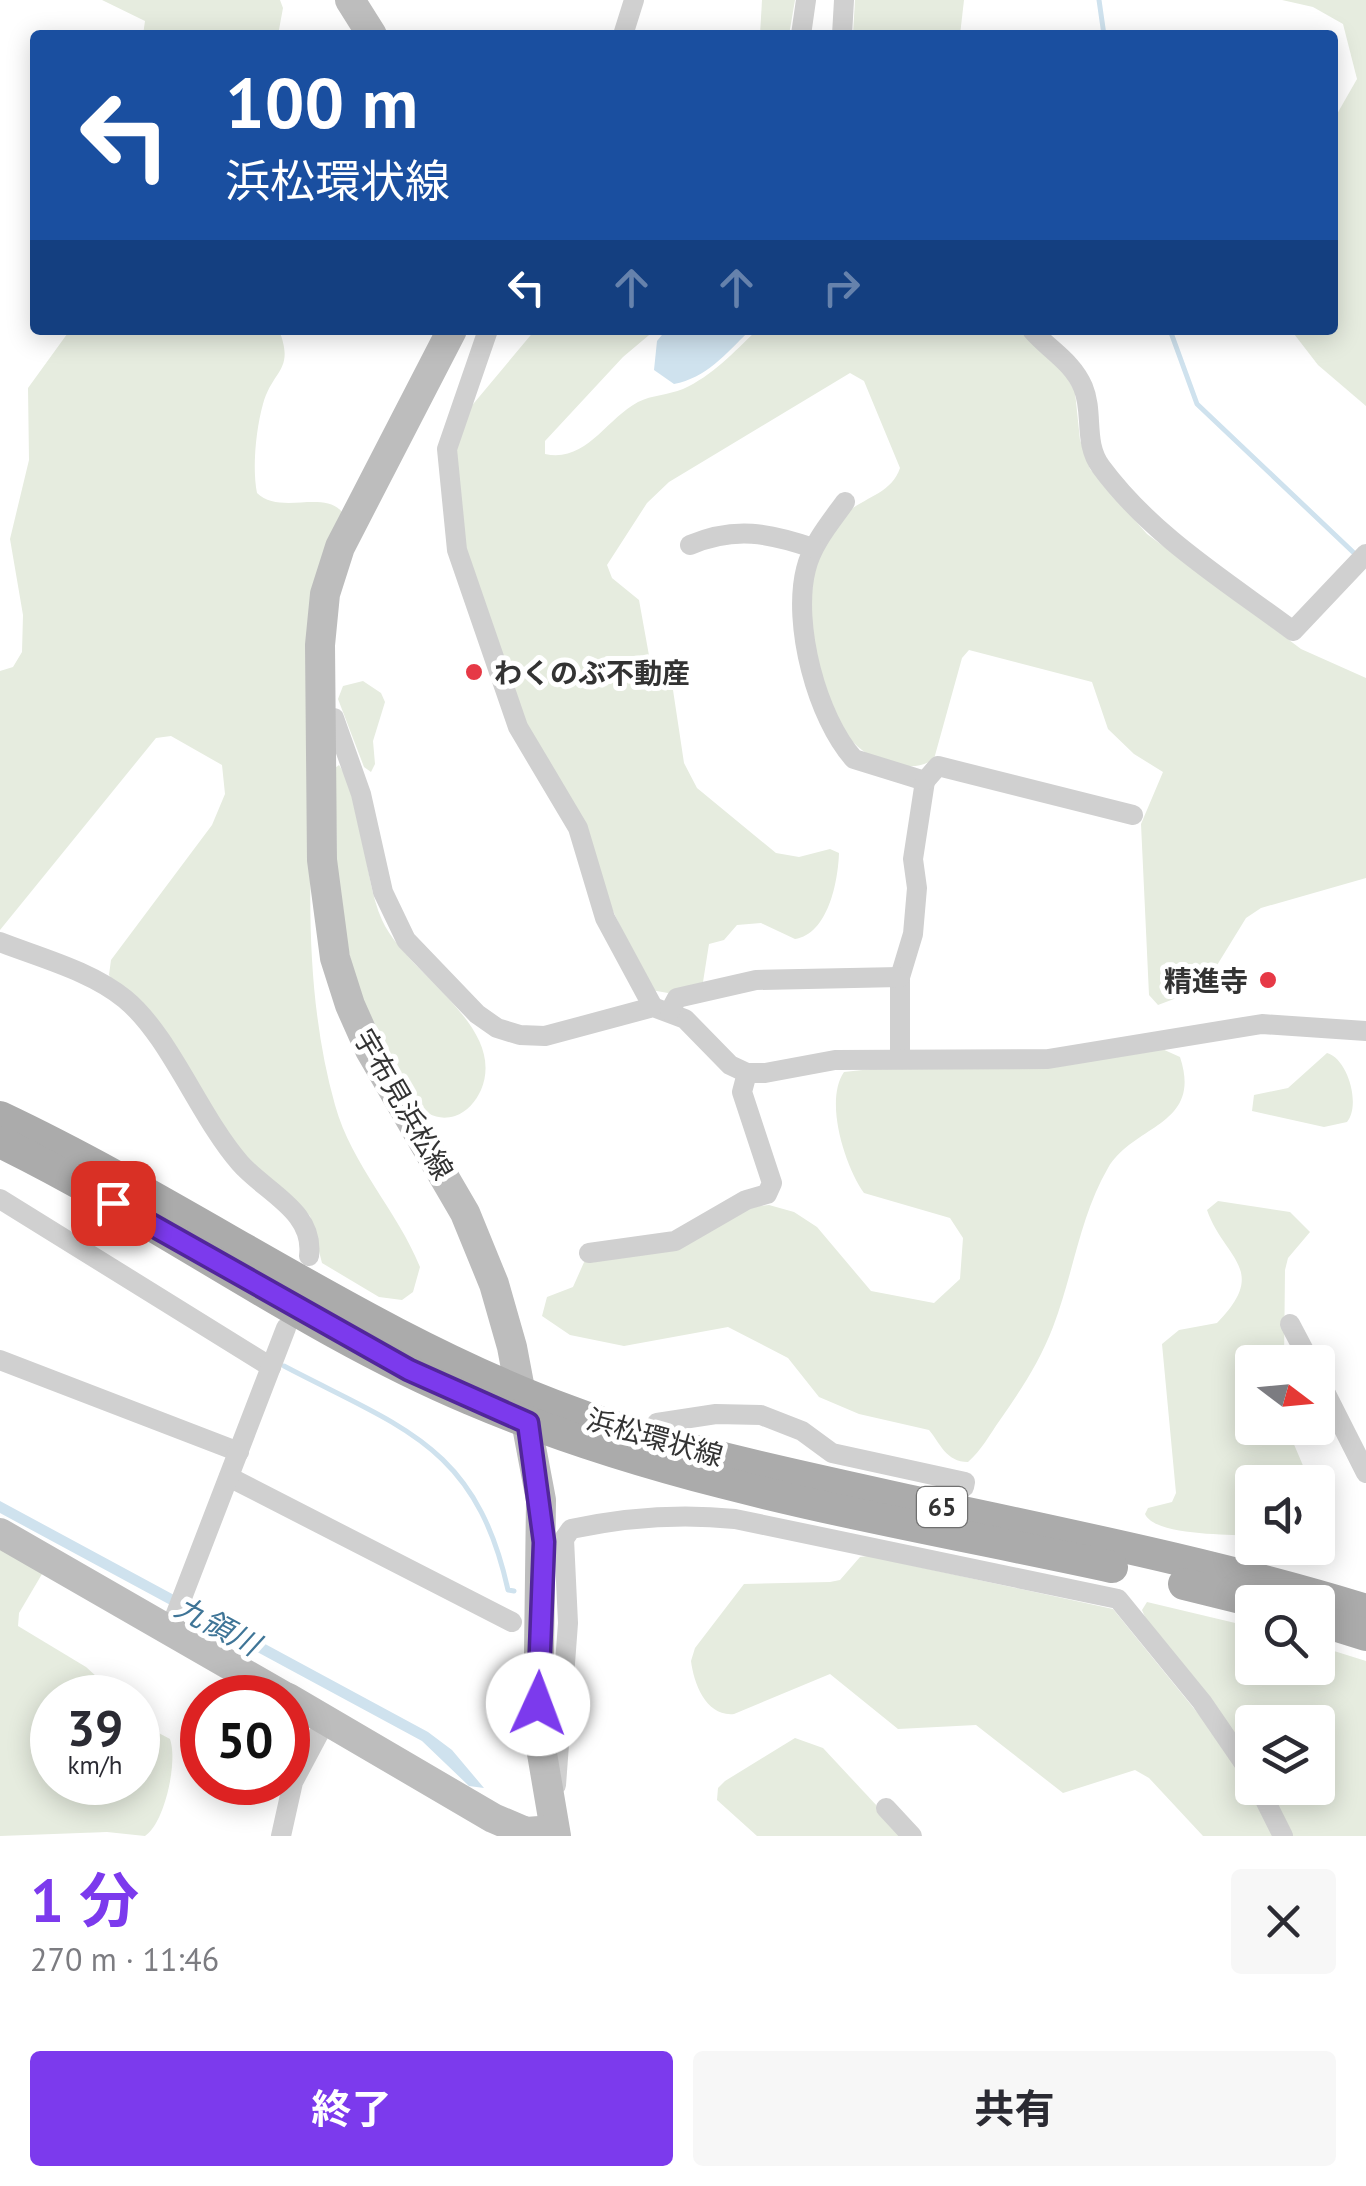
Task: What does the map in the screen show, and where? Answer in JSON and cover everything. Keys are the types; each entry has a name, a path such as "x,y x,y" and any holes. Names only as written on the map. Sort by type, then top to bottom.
{"main road":[{"path":"350,0 369,30"},
{"name":"宇布見浜松線","path":"449,335 331,570 321,620 324,876 335,958 370,1050 447,1179 480,1248 506,1320 525,1408 544,1542 538,1730 555,1833"},
{"name":"浜松環状線","path":"0,1116 241,1244 525,1408"},
{"name":"浜松環状線","path":"0,1142 424,1378 525,1408 661,1441 822,1494 1235,1597"},
{"name":"浜松環状線","path":"822,1494 1174,1558 1366,1610"},
{"path":"0,1533 178,1612 258,1675"},
{"path":"1335,1625 1366,1635"},
{"path":"310,1711 509,1826 555,1833"}],"street":[{"path":"625,30 634,0"},
{"path":"802,30 806,0"},
{"path":"842,30 844,0"},
{"path":"486,335 447,449 457,550 518,727 578,828 610,929 661,1009 685,1019 730,1065 747,1073 835,1060 1048,1059 1262,1024 1366,1031"},
{"path":"1037,335 1072,368 1084,388 1089,438 1098,464 1153,527 1293,631 1366,554"},
{"path":"845,502 814,548 806,570 804,602 813,681 854,760 925,781"},
{"path":"690,544 718,532 736,531 770,535 814,548"},
{"path":"320,719 334,718 350,758 392,917 422,961 497,1028 520,1035 544,1036 661,1009 677,998 735,982 900,976"},
{"path":"900,1058 900,976 913,934 918,888 913,859 925,781 938,766 1133,815"},
{"path":"0,942 101,984 135,1008 230,1151 303,1220 309,1231 310,1256"},
{"path":"589,1253 675,1241 746,1200 766,1194 772,1183 742,1092 747,1073"},
{"path":"0,1199 271,1366"},
{"path":"1290,1324 1301,1345"},
{"path":"178,1612 286,1328"},
{"path":"0,1360 239,1452"},
{"path":"1335,1412 1366,1473"},
{"path":"658,1423 716,1414 761,1415 802,1431 822,1494 948,1560 1118,1599 1235,1748"},
{"path":"229,1477 512,1622"},
{"path":"546,1793 556,1791 568,1623 564,1539 570,1528 615,1519 676,1514 735,1519 822,1494 965,1482 964,1487"},
{"path":"281,1836 292,1782 326,1720"},
{"path":"1268,1805 1283,1836"},
{"path":"886,1808 912,1836"}],"shaded area":[{"path":"102,0 280,0 283,8 279,30 144,30 145,21"},
{"path":"762,0 795,0 790,30 760,30"},
{"path":"855,0 964,0 961,30 853,30"},
{"path":"1282,0 1366,0 1366,406 1318,365 1295,335 1338,335 1338,112 1357,79 1343,24 1313,7"},
{"path":"66,335 280,335 284,362 267,392 257,437 257,493 277,502 324,503 342,512 313,810 312,962 320,1035 335,1105 352,1148 420,1267 413,1292 402,1300 379,1297 322,1263 310,1216 243,1154 109,975 111,960 212,825 225,794 222,765 171,736 156,738 0,930 0,671 13,667 22,652 23,615 10,539 29,460 28,388"},
{"path":"531,335 649,335 623,357 545,441 545,454 559,455 584,446 638,402 683,389 704,377 752,335 1025,335 1065,374 1075,392 1080,440 1090,469 1147,534 1301,649 1366,678 1366,878 1261,908 1246,918 1203,988 1158,1005 1149,995 1141,824 1163,772 1134,754 1108,729 1092,682 969,650 962,658 934,759 912,766 890,763 865,752 845,733 830,707 814,645 811,613 818,557 844,516 885,489 900,468 864,381 850,373 669,482 647,503 607,565 612,578 639,600 650,661 670,670 684,763 697,788 776,853 799,857 830,849 839,853 829,905 816,928 795,939 761,923 737,925 724,940 709,944 703,982 668,993 651,990 523,724 462,549 453,450 469,409"},
{"path":"363,681 381,693 385,702 373,741 375,764 371,772 364,767 338,699 343,686"},
{"path":"339,765 354,800 382,920 412,961 468,1022 480,1044 486,1066 481,1090 471,1106 455,1116 433,1116 414,1103 361,1001 338,908 335,768"},
{"path":"1160,1048 1180,1057 1185,1080 1182,1097 1174,1111 1120,1153 1108,1168 1090,1206 1060,1307 1042,1352 1015,1398 968,1462 949,1455 929,1430 859,1414 819,1397 788,1358 728,1327 624,1346 570,1335 542,1316 547,1297 573,1287 585,1260 647,1251 744,1208 769,1205 794,1212 817,1227 871,1291 934,1303 960,1279 963,1238 950,1218 864,1193 839,1133 836,1099 844,1072 900,1066 1049,1067"},
{"path":"1327,1053 1341,1064 1350,1083 1353,1105 1347,1122 1324,1127 1252,1111 1254,1095 1288,1088"},
{"path":"1218,1201 1290,1212 1310,1232 1288,1258 1285,1270 1284,1345 1235,1345 1235,1445 1294,1445 1303,1465 1235,1465 1235,1535 1177,1530 1152,1521 1145,1514 1148,1508 1172,1502 1176,1493 1162,1344 1179,1330 1217,1323 1240,1289 1242,1276 1238,1265 1207,1210"},
{"path":"0,1542 42,1574 19,1613 18,1626 95,1675 30,1675 30,1805 160,1805 160,1734 170,1739 172,1762 164,1805 145,1836 107,1832 0,1836"},
{"path":"860,1557 1113,1609 1222,1743 1235,1766 1235,1805 1257,1805 1274,1836 1203,1836 1149,1778 1135,1770 1063,1793 976,1725 898,1729 830,1674 734,1714 725,1714 709,1705 695,1680 691,1661 695,1648 744,1584 840,1580"},
{"path":"1147,1602 1235,1623 1235,1685 1335,1685 1335,1651 1366,1661 1366,1836 1292,1836 1276,1805 1335,1805 1335,1705 1235,1705 1235,1737 1142,1610"},
{"path":"795,1738 823,1748 905,1836 757,1836 717,1800 718,1788 725,1781"}],"water":[{"path":"662,335 745,335 706,371 674,384 654,370 657,341"},
{"name":"九領川","path":"0,1501 428,1732 452,1750 484,1788 469,1786 422,1741 310,1680 310,1675 300,1675 0,1513"}],"waterway":[{"path":"1099,0 1103,30"},
{"path":"1172,335 1197,404 1353,552"},
{"path":"284,1366 398,1426 454,1472 476,1503 494,1541 508,1590 514,1591"}],"place":[{"name":"わくのぶ不動産","path":"474,672"},
{"name":"精進寺","path":"1268,980"}],"route":[{"path":"113,1203 439,1386 528,1423 542,1500 544,1542 538,1704"}]}
